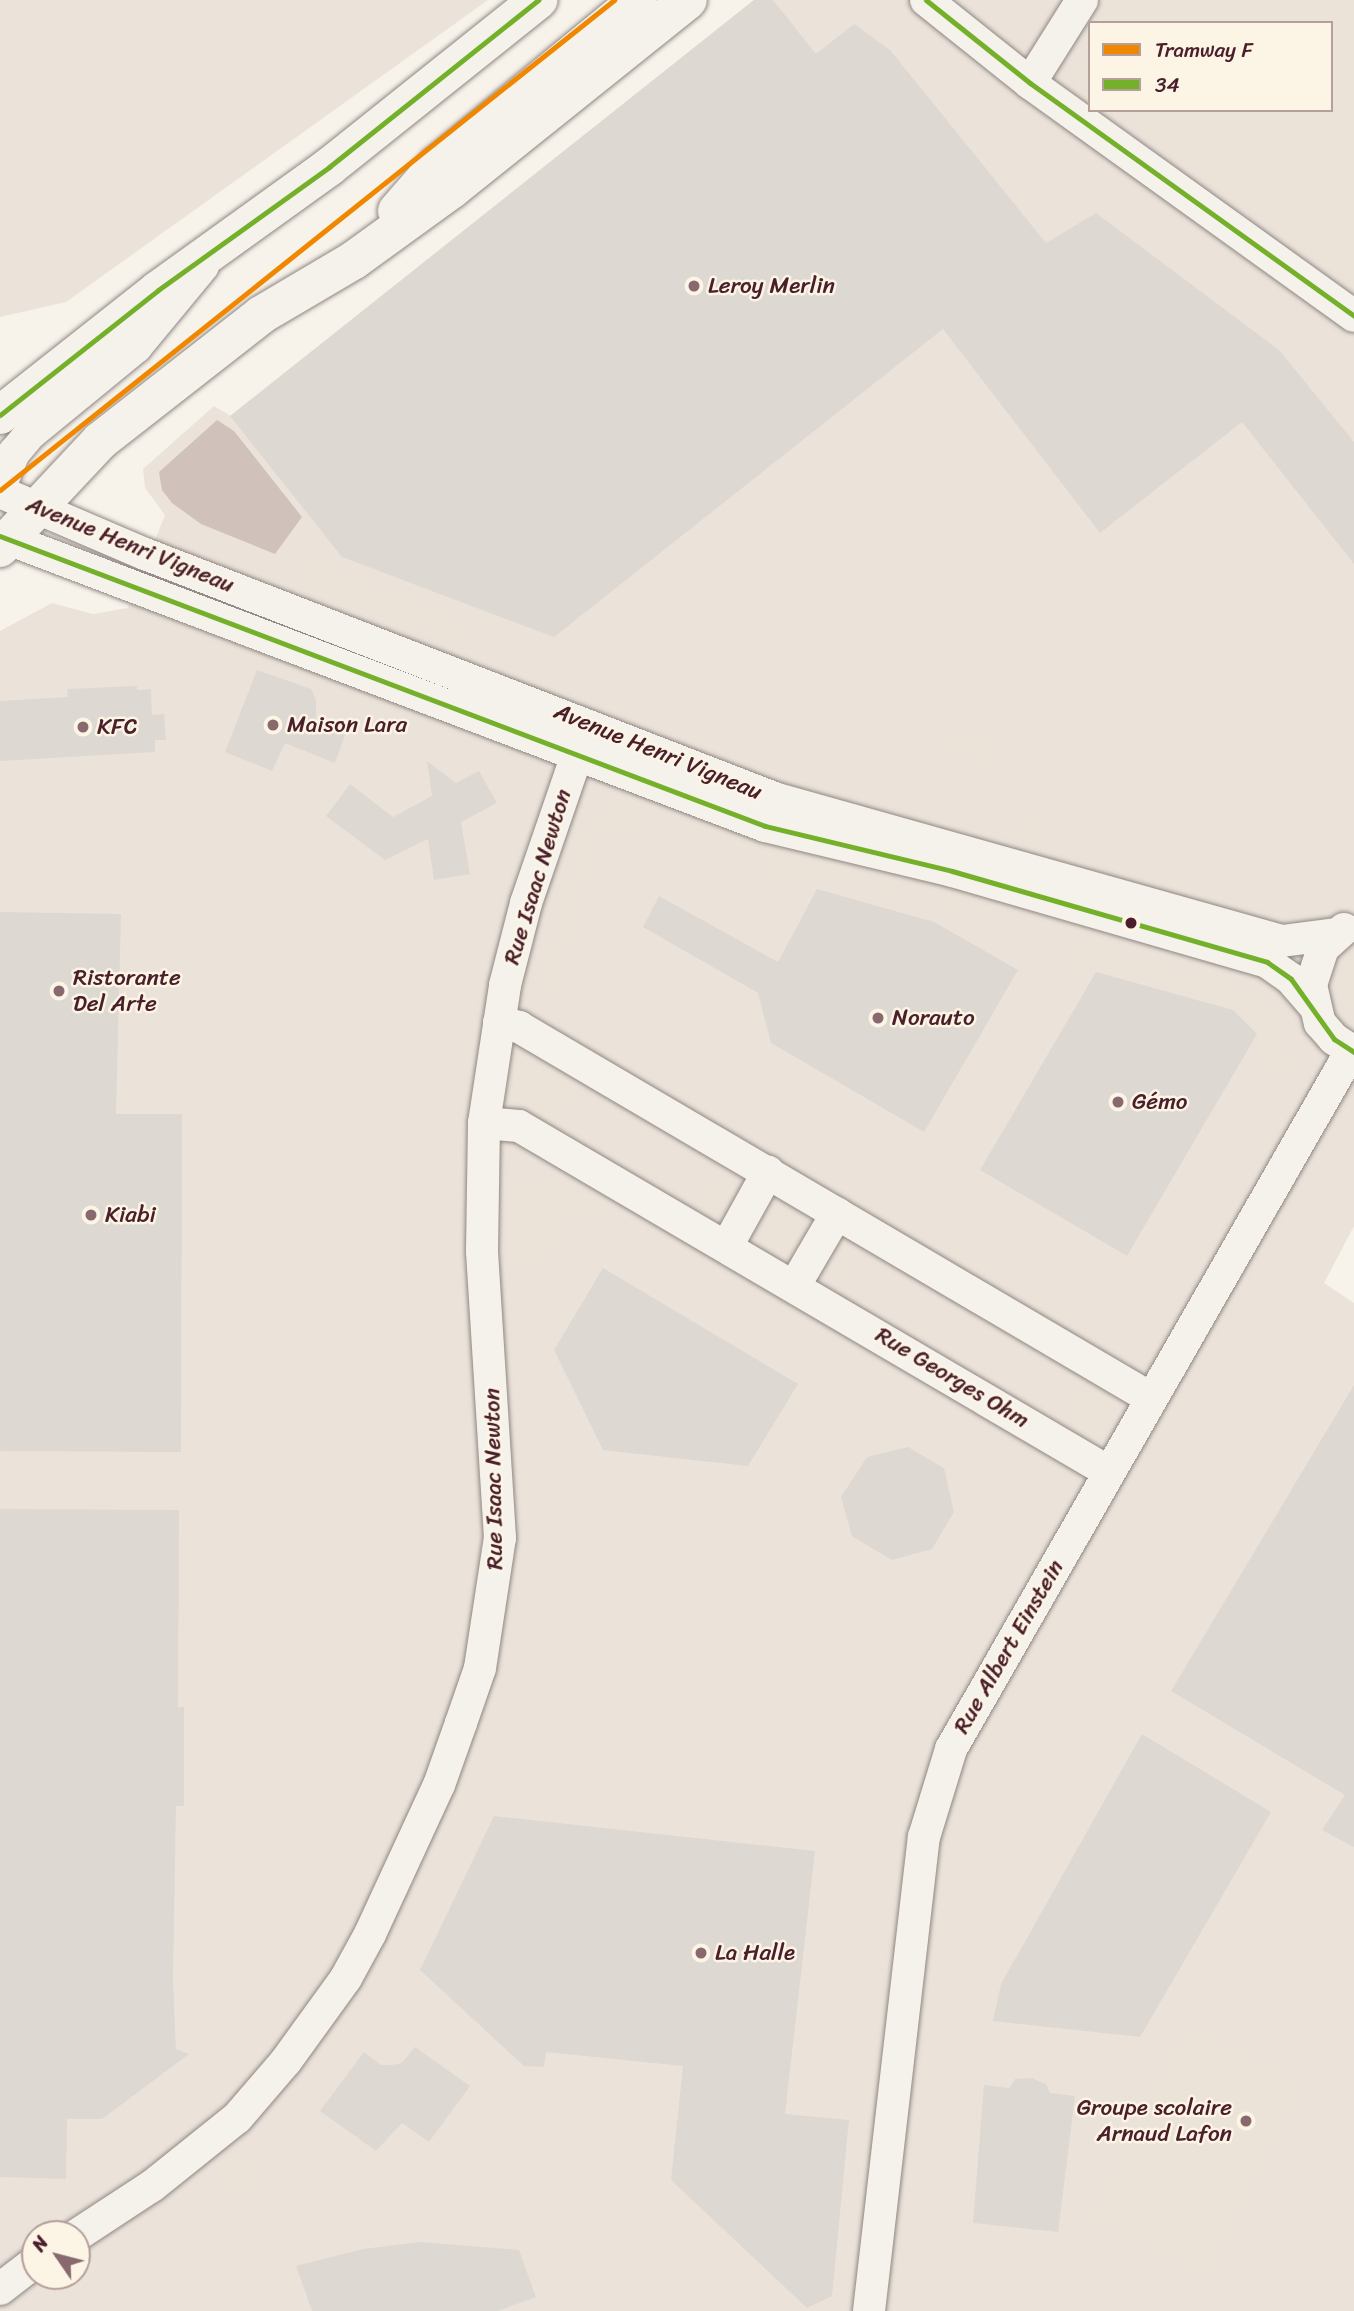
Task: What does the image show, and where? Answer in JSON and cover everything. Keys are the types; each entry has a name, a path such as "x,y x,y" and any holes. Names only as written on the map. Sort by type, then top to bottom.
{"main road":[{"path":"0,415 216,248 329,167 538,0"},
{"path":"354,260 437,165 638,0"},
{"path":"2,537 37,506 100,440 214,349 261,315 354,260 452,190 688,0"}],"street":[{"path":"926,0 1030,83 1354,316"},
{"path":"1030,83 1082,0"},
{"path":"0,490 14,453 31,433 136,347 216,248"},
{"name":"Avenue Henri Vigneau","path":"0,490 145,554 777,799 1282,941 1345,928"},
{"name":"Avenue Henri Vigneau","path":"2,537 765,826 952,872 1267,962 1291,979 1312,1004 1320,1023 1352,1051"},
{"name":"Rue Isaac Newton","path":"91,2226 152,2186 237,2118 286,2061 346,1978 399,1878 443,1776 480,1668 500,1538 481,1227 484,1123 499,1022 526,902 577,755"},
{"name":"Avenue Henri Vigneau","path":"1312,1004 1314,965 1345,928"},
{"path":"499,1022 519,1027 1149,1398"},
{"name":"Rue Albert Einstein","path":"869,2311 922,1850 940,1779 966,1720 1149,1398 1352,1051"},
{"name":"Rue Georges Ohm","path":"484,1123 519,1126 795,1285 1109,1472"},
{"path":"727,1246 768,1172"},
{"path":"795,1285 836,1213"},
{"path":"0,2289 21,2273"}],"shaded area":[{"path":"0,0 488,0 66,302 0,317"},
{"path":"754,0 1354,0 1354,1226 1324,1283 1354,1303 1354,2311 0,2311 0,631 52,603 93,614 128,608 165,515 145,488 143,469 214,406 231,416"},
{"path":"1109,0 1354,0 1354,287 1117,112 1333,112 1333,21 1099,21"},
{"path":"1088,44 1088,91 1071,79"},
{"path":"217,420 234,431 302,517 275,554 201,524 172,503 162,490 159,472"},
{"path":"311,559 468,627 442,638 298,584"},
{"path":"945,731 963,746 979,737 995,758 989,763 929,747"},
{"path":"637,801 776,851 1250,991 1280,1026 1295,1082 1250,1056 1261,1034 1239,1009 1097,967 1081,988 1074,955 1057,940 812,871 781,874 764,883 771,860 640,809 631,831 598,822 557,995 542,989 556,923 591,815"},
{"path":"1043,802 1047,850 1008,838"},
{"path":"1354,956 1354,1019 1344,1007 1339,985"},
{"path":"525,1059 547,1061 602,1093 571,1100 573,1112 541,1118 515,1102 509,1087 512,1072"},
{"path":"1292,1084 1294,1086 1155,1325 1152,1323"},
{"path":"555,1174 607,1204 594,1226 570,1214 534,1273 514,1262 515,1204 519,1185"},
{"path":"739,1175 742,1186 719,1219 679,1200 711,1193 709,1181"},
{"path":"780,1202 790,1204 798,1210 804,1218 804,1238 798,1246 790,1252 780,1254 770,1252 762,1246 756,1238 754,1228 756,1218 762,1210 770,1204"},
{"path":"946,1215 951,1217 939,1238 1101,1335 1098,1340 931,1242"},
{"path":"847,1238 869,1252 843,1262 848,1274 821,1284 818,1277 839,1241"},
{"path":"1093,1384 1108,1394 1115,1411 1107,1430 1086,1437 1054,1421 1075,1410 1067,1400"},
{"path":"1188,2025 1303,2085 1202,2277 1088,2217"},
{"path":"237,2152 252,2158 258,2173 252,2188 237,2194 222,2188 216,2173 222,2158"}],"building":[{"name":"Leroy Merlin","path":"754,0 773,0 816,54 854,24 890,50 1046,243 1096,213 1279,350 1354,442 1354,564 1242,422 1100,533 943,329 554,637 342,557 230,416"},
{"name":"Maison Lara","path":"257,670 311,689 316,700 316,726 345,735 335,763 285,743 272,771 225,752"},
{"name":"KFC","path":"137,686 137,690 151,689 152,715 164,714 166,740 155,740 155,752 0,761 0,701 68,697 67,689"},
{"path":"427,761 456,783 479,771 497,803 461,822 470,874 434,880 428,839 385,860 326,816 350,784 393,817 432,796"},
{"name":"Norauto","path":"817,889 934,922 1018,970 924,1132 771,1043 758,993 643,927 659,896 778,962"},
{"path":"0,912 121,914 116,1114 182,1114 181,1452 0,1451"},
{"name":"Gémo","path":"1096,972 1233,1010 1257,1034 1127,1256 980,1170"},
{"path":"603,1268 798,1384 748,1466 603,1450 554,1350"},
{"path":"1354,1385 1354,1847 1322,1830 1345,1795 1171,1691"},
{"path":"908,1447 944,1468 954,1512 932,1549 892,1560 852,1536 841,1497 867,1457"},
{"path":"0,1509 179,1510 178,1707 184,1707 184,1806 176,1806 173,1979 176,2049 189,2054 102,2119 67,2119 66,2179 0,2177"},
{"path":"1142,1734 1271,1812 1140,2037 993,2021 1001,1984"},
{"path":"494,1816 815,1851 785,2114 849,2120 832,2296 807,2308 671,2180 683,2066 546,2052 544,2067 524,2066 420,1970"},
{"path":"415,2047 470,2086 429,2142 402,2123 376,2151 320,2111 364,2052 381,2065 391,2065 402,2063"},
{"path":"1032,2078 1046,2084 1050,2093 1075,2096 1058,2232 973,2223 984,2085 1009,2088 1015,2079"},
{"path":"420,2242 519,2250 536,2297 498,2311 312,2311 296,2266 363,2249"}],"tram line":[{"name":"F","path":"0,490 614,0"}],"transit line":[{"name":"34","path":"0,415 158,290 329,167 538,0"},
{"name":"34","path":"926,0 1030,83 1354,316"},
{"name":"34","path":"0,536 765,826 952,871 1267,962 1291,979 1334,1039 1354,1052"}],"place":[{"name":"Leroy Merlin","path":"694,286"},
{"name":"Maison Lara","path":"273,725"},
{"name":"KFC","path":"83,727"},
{"name":"Ristorante Del Arte","path":"59,991"},
{"name":"Norauto","path":"878,1018"},
{"name":"Gémo","path":"1118,1102"},
{"name":"Kiabi","path":"91,1215"},
{"name":"La Halle","path":"701,1953"},
{"name":"Groupe scolaire Arnaud Lafon","path":"1246,2121"}]}
